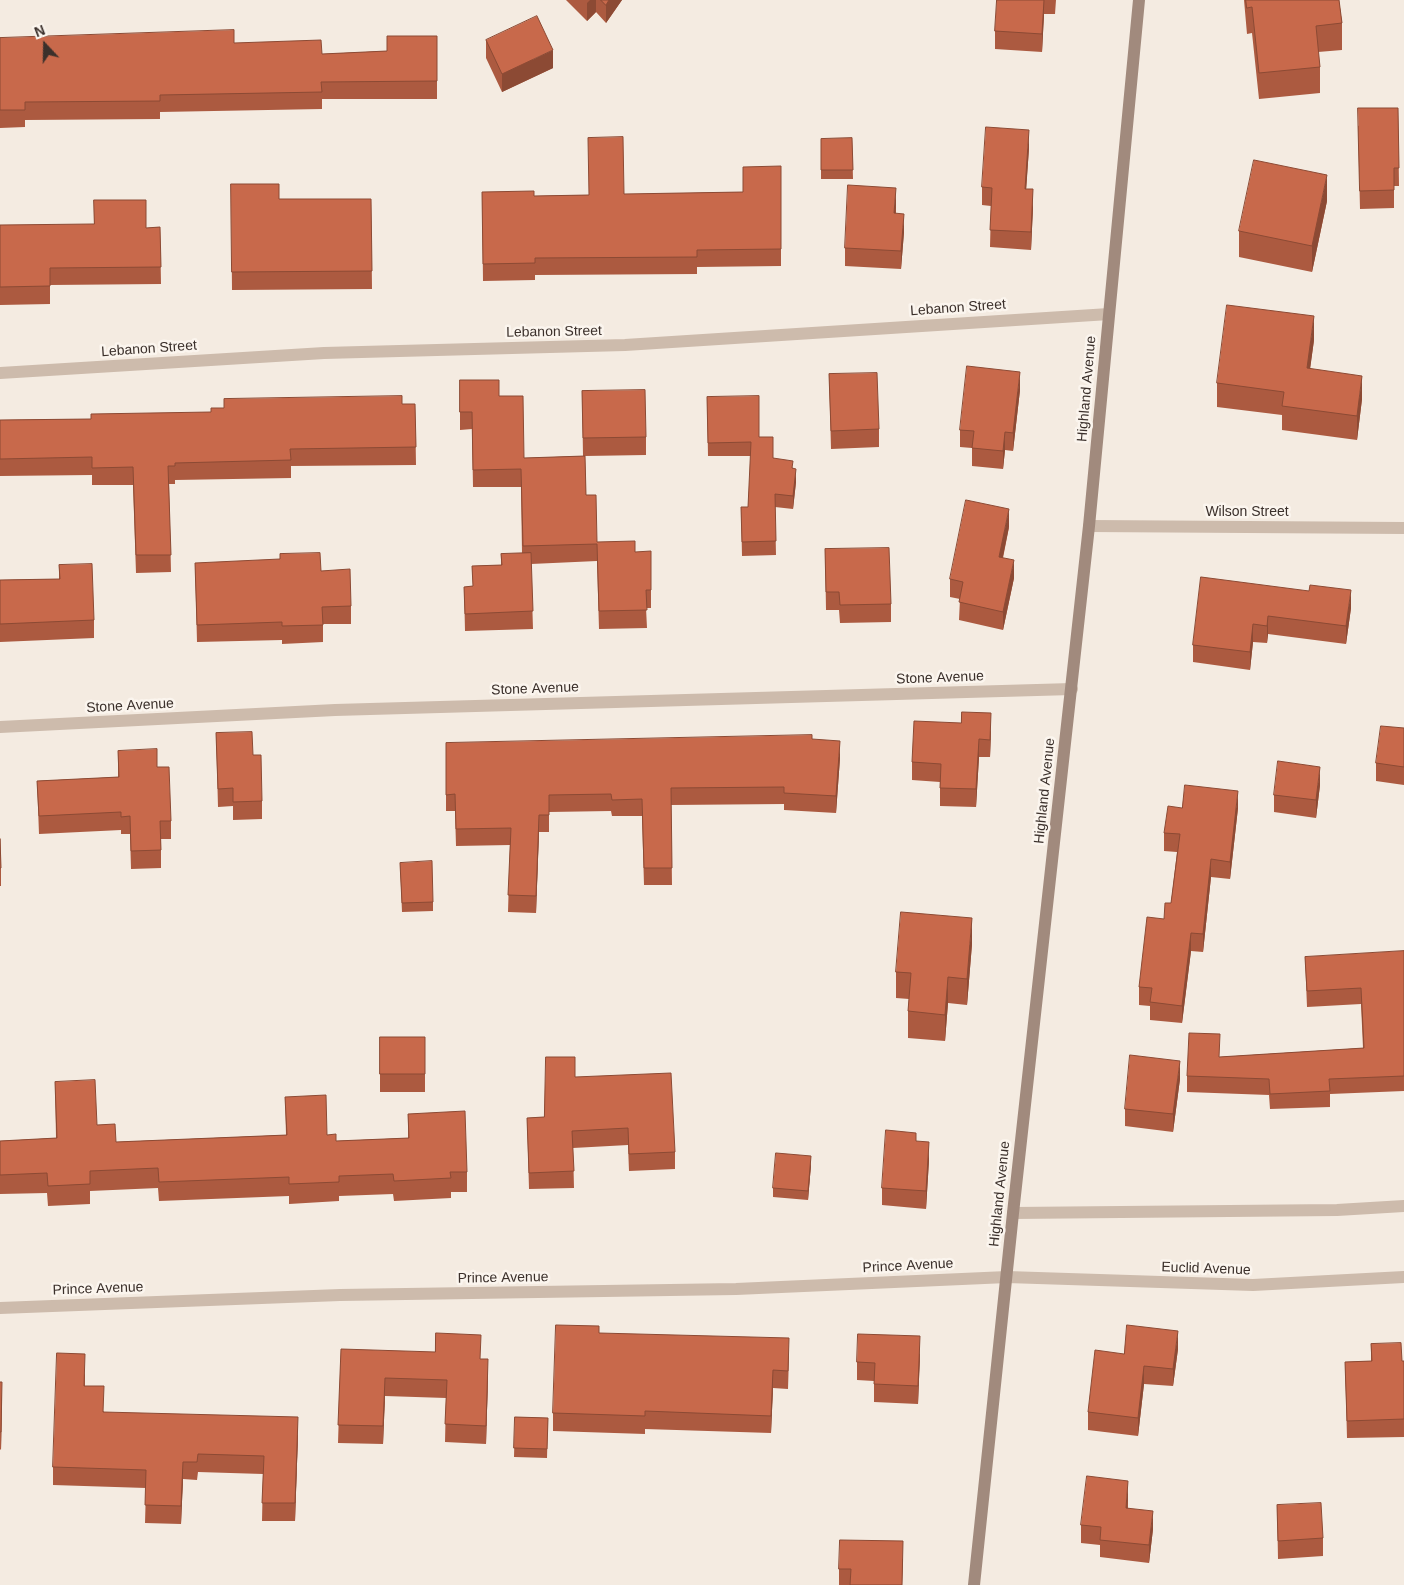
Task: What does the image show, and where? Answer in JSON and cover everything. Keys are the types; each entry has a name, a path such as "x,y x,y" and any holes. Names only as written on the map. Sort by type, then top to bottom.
{"main road":[{"name":"Highland Avenue","path":"974,1585 1007,1277 1012,1212 1089,526 1139,0"}],"street":[{"name":"Lebanon Street","path":"0,373 324,352 625,345 1109,314"},
{"name":"Wilson Street","path":"1089,526 1404,528"},
{"name":"Stone Avenue","path":"0,727 335,710 1072,689"},
{"path":"1012,1212 1337,1210 1404,1206"},
{"name":"Euclid Avenue","path":"1007,1277 1253,1285 1404,1277"},
{"name":"Prince Avenue","path":"0,1308 340,1295 736,1289 1007,1277"}],"building":[{"path":"601,0 609,0 606,5"},
{"path":"997,0 1044,0 1042,34 995,31"},
{"path":"1246,0 1339,0 1342,23 1316,26 1320,67 1259,73 1252,7 1247,8"},
{"path":"537,16 553,50 502,74 486,40"},
{"path":"234,30 234,43 321,40 322,54 387,51 387,36 437,36 437,81 321,82 322,92 160,95 160,101 25,102 25,110 0,110 0,38"},
{"path":"1358,108 1398,108 1399,168 1394,168 1394,190 1360,191"},
{"path":"986,127 1029,130 1025,189 1033,189 1031,232 990,230 992,188 982,187"},
{"path":"623,137 624,194 743,192 743,167 781,166 781,249 697,250 697,257 535,258 535,263 483,264 482,192 534,191 534,196 589,195 588,138"},
{"path":"852,138 853,170 821,170 821,139"},
{"path":"1254,160 1327,175 1312,246 1239,231"},
{"path":"231,184 279,184 279,199 371,199 372,271 232,272"},
{"path":"848,185 896,188 894,213 904,214 901,251 845,248"},
{"path":"94,200 146,200 146,228 160,227 161,267 50,268 50,286 0,287 0,225 94,224"},
{"path":"1227,305 1314,316 1307,368 1362,376 1357,416 1282,406 1284,392 1217,383"},
{"path":"967,366 1020,372 1013,433 1005,432 1003,451 972,448 974,431 960,430"},
{"path":"877,373 879,429 831,431 829,374"},
{"path":"460,380 499,380 499,396 523,396 524,458 585,456 586,495 596,495 597,542 635,541 635,552 651,551 651,590 646,590 647,610 599,611 597,544 523,546 521,469 473,470 472,412 460,412"},
{"path":"645,390 646,437 583,438 582,391"},
{"path":"402,396 402,404 415,404 416,447 290,449 291,460 175,463 175,466 168,466 171,555 136,555 133,467 92,468 92,457 0,459 0,420 91,419 91,414 211,412 211,408 224,408 224,399"},
{"path":"759,396 759,437 773,437 773,458 793,461 792,468 796,469 793,496 775,494 776,541 742,542 741,507 748,507 751,442 708,443 707,397"},
{"path":"966,500 1009,509 999,557 1014,560 1003,612 959,602 963,582 950,579"},
{"path":"889,548 891,604 840,605 839,592 826,592 825,549"},
{"path":"320,553 321,571 350,569 351,606 322,607 323,625 282,626 282,622 197,625 195,563 280,559 280,554"},
{"path":"531,553 533,611 465,614 464,587 473,586 472,566 502,565 501,554"},
{"path":"92,564 94,620 0,624 0,580 60,579 59,565"},
{"path":"1201,577 1309,591 1310,585 1351,590 1346,626 1268,616 1267,626 1253,624 1250,652 1193,645"},
{"path":"962,712 991,713 990,740 979,739 976,789 940,788 941,764 912,762 914,721 961,723"},
{"path":"1381,726 1404,728 1404,767 1376,763"},
{"path":"252,732 253,755 261,755 262,801 233,802 233,788 218,789 216,733"},
{"path":"812,735 812,739 840,741 836,796 784,793 784,787 671,788 672,868 644,868 642,799 612,800 611,794 549,795 549,815 539,815 536,896 508,895 511,828 456,829 455,794 446,795 446,743"},
{"path":"157,749 157,767 169,767 171,821 160,821 161,850 131,851 130,816 121,817 121,812 39,816 37,781 119,777 118,751"},
{"path":"1278,761 1320,767 1316,800 1274,795"},
{"path":"1185,785 1238,791 1230,862 1211,859 1203,934 1191,933 1182,1006 1150,1002 1152,988 1139,987 1147,917 1164,919 1165,903 1171,903 1180,834 1164,833 1168,806 1182,808"},
{"path":"432,861 433,902 402,903 400,863"},
{"path":"901,912 972,918 967,979 948,977 945,1015 908,1011 911,973 896,972"},
{"path":"1404,951 1404,1076 1329,1079 1330,1091 1270,1094 1269,1079 1187,1076 1189,1033 1220,1034 1219,1057 1364,1048 1361,988 1307,991 1305,957"},
{"path":"380,1037 425,1037 425,1074 380,1074"},
{"path":"1130,1055 1180,1061 1173,1114 1125,1109"},
{"path":"546,1057 575,1057 575,1077 671,1073 675,1152 629,1154 628,1128 572,1131 574,1171 529,1173 527,1118 544,1117"},
{"path":"95,1080 97,1125 115,1124 116,1142 287,1135 285,1097 326,1095 327,1135 336,1134 336,1141 409,1138 408,1114 465,1111 467,1172 450,1172 451,1178 394,1181 393,1174 339,1176 339,1182 289,1184 289,1177 159,1182 158,1168 90,1171 90,1184 48,1186 47,1173 0,1175 0,1141 57,1138 55,1082"},
{"path":"886,1130 916,1133 916,1141 929,1142 926,1191 882,1188"},
{"path":"776,1153 811,1156 808,1191 773,1188"},
{"path":"556,1325 599,1326 599,1333 789,1338 788,1371 773,1370 771,1416 645,1411 645,1416 553,1413"},
{"path":"1127,1325 1178,1331 1173,1369 1144,1366 1138,1418 1088,1412 1095,1350 1124,1354"},
{"path":"436,1333 481,1335 480,1359 488,1359 486,1426 445,1424 447,1380 385,1378 383,1426 338,1425 341,1349 435,1352"},
{"path":"858,1334 920,1336 918,1386 874,1384 875,1363 857,1362"},
{"path":"1401,1343 1402,1361 1404,1361 1404,1419 1347,1421 1345,1362 1372,1361 1371,1344"},
{"path":"57,1353 85,1354 84,1386 104,1386 103,1412 298,1417 295,1503 262,1503 264,1456 198,1454 197,1462 183,1462 181,1506 145,1505 146,1470 53,1467"},
{"path":"0,1382 2,1382 1,1432 0,1432"},
{"path":"515,1417 548,1418 547,1449 514,1448"},
{"path":"1087,1476 1128,1481 1126,1508 1153,1511 1149,1545 1100,1540 1101,1527 1081,1525"},
{"path":"1321,1503 1323,1538 1278,1541 1277,1505"},
{"path":"840,1540 903,1541 902,1585 850,1585 851,1569 839,1569"}]}
